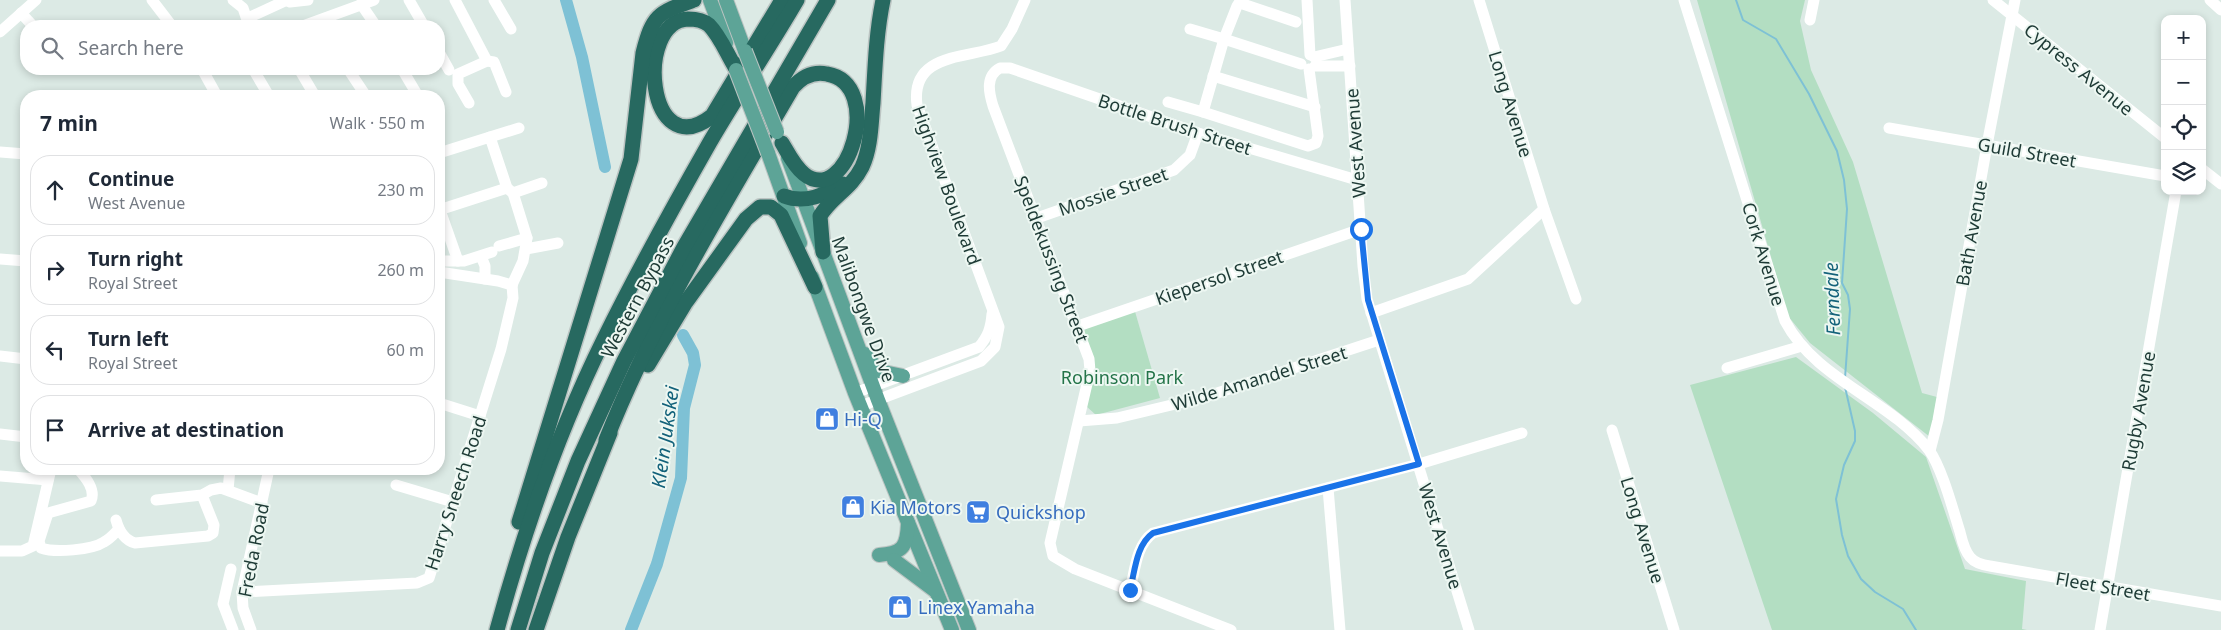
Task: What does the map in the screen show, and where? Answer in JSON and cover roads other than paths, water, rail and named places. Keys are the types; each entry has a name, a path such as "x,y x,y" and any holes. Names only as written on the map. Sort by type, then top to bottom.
{"highway":[{"path":"492,630 518,527 625,183 635,138 643,53 653,24 674,0"},
{"path":"662,12 694,0"},
{"path":"736,68 715,32 706,23 695,19 683,19 674,23 665,32 656,60 654,86 660,110 676,123 685,126 697,125 712,116 782,0"},
{"name":"Western Bypass","path":"497,630 526,532 558,442 603,340 710,142 797,0"},
{"name":"Western Bypass","path":"518,630 542,553 578,461 624,361 684,247 828,0"},
{"path":"823,252 820,216 830,202 848,188 865,160 871,126 875,60 882,0"},
{"path":"536,630 624,393 696,252 793,87 803,78 819,73 833,75 845,82 853,96 856,127 851,152 841,170 824,179 809,177 799,169 779,137"},
{"path":"784,196 794,200 804,200 834,189 855,177"},
{"path":"606,440 686,302 755,210 760,207 771,207 780,215 816,287"}],"main road":[{"name":"Malibongwe Drive","path":"710,0 784,196 855,393 952,630"},
{"name":"Malibongwe Drive","path":"726,0 804,200 876,394 970,630"},
{"path":"858,346 879,371 903,376"},
{"path":"879,555 895,554 900,550 908,536 908,523"},
{"path":"894,560 937,592"}],"street":[{"path":"0,32 36,0"},
{"path":"152,0 167,20"},
{"path":"233,0 243,8 247,20"},
{"path":"252,20 287,0 308,0"},
{"path":"327,20 374,0"},
{"path":"409,0 421,20"},
{"path":"455,0 487,61"},
{"path":"494,0 511,29"},
{"name":"Highview Boulevard","path":"855,393 876,394 981,361 990,354 999,337 999,328 916,105 915,95 920,78 933,65 948,58 1001,46 1012,29 1025,0"},
{"path":"1168,102 1308,146 1314,144 1318,140 1306,0"},
{"name":"Long Avenue","path":"1479,0 1544,209 1576,299"},
{"name":"Cork Avenue","path":"1684,0 1781,311 1789,328 1802,346 1840,378 1889,412 1930,451"},
{"path":"1810,20 1814,0"},
{"name":"Cypress Avenue","path":"1992,0 2161,135"},
{"name":"Bath Avenue","path":"1930,451 1938,420 1987,145 2016,0"},
{"path":"2210,0 2221,10"},
{"path":"1203,112 1224,40 1237,6 1241,1 1296,22"},
{"name":"West Avenue","path":"1347,1 1348,49 1364,276 1371,313 1469,630"},
{"path":"361,4 372,20"},
{"path":"21,13 27,20"},
{"path":"1190,29 1224,40 1310,62 1350,66"},
{"path":"1310,62 1348,49"},
{"path":"469,103 457,77 460,73 487,61 494,62 506,92"},
{"path":"445,63 449,70"},
{"name":"Bottle Brush Street","path":"995,71 1010,68 1198,133 1357,180"},
{"name":"Speldekussing Street","path":"995,71 989,84 993,106 1090,359 1090,371 1050,542 1051,550 1058,560 1075,569 1231,630"},
{"path":"205,75 214,90"},
{"path":"257,75 265,90"},
{"path":"303,75 311,90"},
{"path":"352,75 362,90"},
{"path":"406,75 414,90"},
{"path":"1214,76 1315,107"},
{"path":"445,151 520,128"},
{"name":"Guild Street","path":"1889,128 2161,175"},
{"name":"Mossie Street","path":"1037,218 1174,170 1190,155 1198,133"},
{"path":"490,137 510,191 526,243"},
{"path":"0,152 20,154"},
{"path":"2206,172 2221,184"},
{"path":"445,208 542,184"},
{"name":"Rugby Avenue","path":"2100,630 2175,195"},
{"path":"1371,313 1468,279 1544,209"},
{"path":"445,226 458,261"},
{"name":"Kiepersol Street","path":"1078,326 1361,229"},
{"path":"445,261 458,261 481,256 496,249 526,243 558,243"},
{"name":"Harry Sneech Road","path":"242,592 417,583 427,580 430,576 506,331 513,298 512,285 526,243"},
{"path":"481,256 485,266 485,279"},
{"path":"0,258 20,260"},
{"path":"445,273 512,285"},
{"name":"Highview Boulevard","path":"861,406 903,376 979,347 991,327 992,312"},
{"name":"Wilde Amandel Street","path":"1078,421 1117,418 1205,397 1378,340"},
{"path":"1727,368 1802,346"},
{"path":"0,356 20,358"},
{"path":"445,404 480,416"},
{"name":"Long Avenue","path":"1612,430 1674,630"},
{"path":"1130,590 1142,546 1146,538 1153,533 1419,464 1522,433"},
{"path":"0,434 20,436"},
{"name":"Fleet Street","path":"1930,451 1945,487 1965,548 1972,559 1986,565 2221,606"},
{"path":"0,476 25,475"},
{"path":"0,551 22,551 32,548 50,475"},
{"path":"82,475 93,493 91,501 48,513 40,541 41,548 49,550 88,548 105,542 118,525 126,540 135,543 211,535 214,525 202,495"},
{"path":"228,486 229,475"},
{"name":"Freda Road","path":"251,630 243,608 242,592 268,475"},
{"path":"396,485 453,502"},
{"path":"156,500 202,495 217,488 228,486 263,499"},
{"path":"1328,488 1340,630"},
{"path":"231,570 223,604 234,630"}],"waterway":[{"name":"Klein Jukskei","path":"566,0 582,57 605,167"},
{"name":"Ferndale","path":"1736,0 1743,20 1776,39 1809,94 1837,151 1844,180 1847,209 1842,283 1848,295 1850,309 1845,378"},
{"name":"Klein Jukskei","path":"631,630 657,564 681,478 684,408 695,365 693,353 683,335"},
{"name":"Ferndale","path":"1845,387 1855,431 1855,441 1844,465 1836,499 1842,535 1848,556 1861,579 1875,592 1903,609 1916,630"}],"place":[{"name":"Hi-Q","path":"827,419"},
{"name":"Kia Motors","path":"853,507"},
{"name":"Quickshop","path":"978,512"},
{"name":"Linex Yamaha","path":"900,607"}],"park label":[{"name":"Robinson Park","path":"1122,377"}]}
